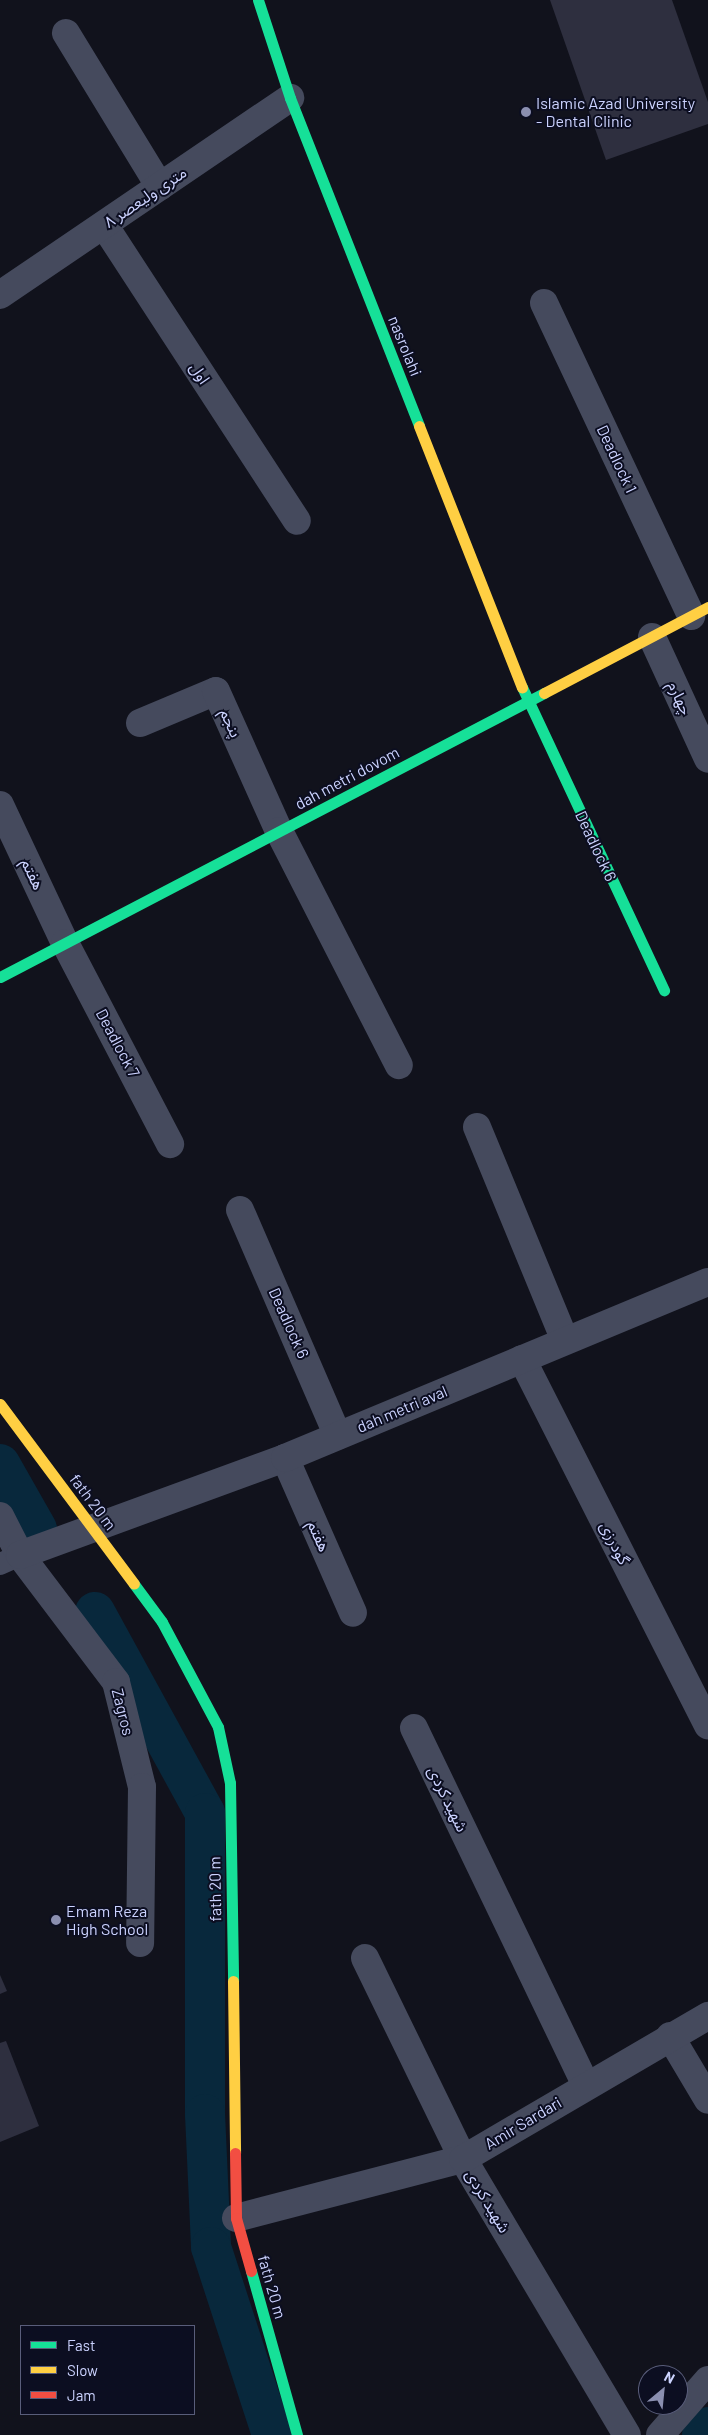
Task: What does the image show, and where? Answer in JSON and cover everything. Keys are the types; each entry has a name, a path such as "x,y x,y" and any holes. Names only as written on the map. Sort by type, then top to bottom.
{"street":[{"name":"nasrolahi","path":"258,0 290,98 528,702"},
{"path":"66,33 160,187"},
{"name":"۸ متری ولیعصر","path":"0,296 290,98"},
{"name":"اول","path":"104,225 297,522"},
{"name":"Deadlock 1","path":"544,303 699,612"},
{"name":"dah metri dovom","path":"0,977 699,612"},
{"name":"چهارم","path":"652,637 708,759"},
{"name":"پنجم","path":"140,723 216,691 279,831"},
{"name":"Deadlock 6","path":"528,702 664,990"},
{"name":"هفتم","path":"0,805 65,943"},
{"path":"279,831 399,1064"},
{"name":"Deadlock 7","path":"65,943 170,1144"},
{"path":"477,1127 564,1341"},
{"name":"Deadlock 6","path":"240,1210 338,1436"},
{"name":"dah metri aval","path":"10,1560 285,1458 708,1282"},
{"name":"گودرزی","path":"522,1359 708,1726"},
{"name":"fath 20 m","path":"0,1404 167,1631 218,1727 230,1783 236,2218 297,2435"},
{"name":"هفتم","path":"285,1458 353,1614"},
{"name":"Zagros","path":"0,1516 10,1560 116,1682 142,1787 140,1943"},
{"name":"شهید کردی","path":"414,1728 586,2085"},
{"name":"شهید کردی","path":"365,1958 463,2159 627,2435"},
{"name":"Amir Sardari","path":"236,2218 463,2159 586,2085 708,2016"},
{"path":"670,2036 708,2100"},
{"path":"660,2435 708,2380"}],"building":[{"path":"550,0 672,0 708,102 708,124 606,160"},
{"path":"0,1975 7,1991 0,1994"},
{"path":"6,2041 39,2126 0,2142 0,2043"}],"waterway":[{"path":"0,1464 37,1529"},
{"path":"95,1612 205,1813 205,2114 211,2247 272,2435"},
{"path":"702,2435 708,2427"}],"traffic: fast":[{"path":"258,0 290,98 419,426"},
{"path":"522,687 664,990"},
{"path":"0,977 544,693"},
{"path":"134,1584 162,1622 218,1727 230,1783 233,1981"},
{"path":"251,2271 297,2435"}],"traffic: slow":[{"path":"419,426 522,687"},
{"path":"544,693 708,607"},
{"path":"0,1404 134,1584"},
{"path":"233,1981 235,2153"}],"traffic: jam":[{"path":"235,2153 236,2218 251,2271"}],"place":[{"name":"Islamic Azad University - Dental Clinic","path":"526,112"},
{"name":"Emam Reza High School","path":"56,1920"}]}
